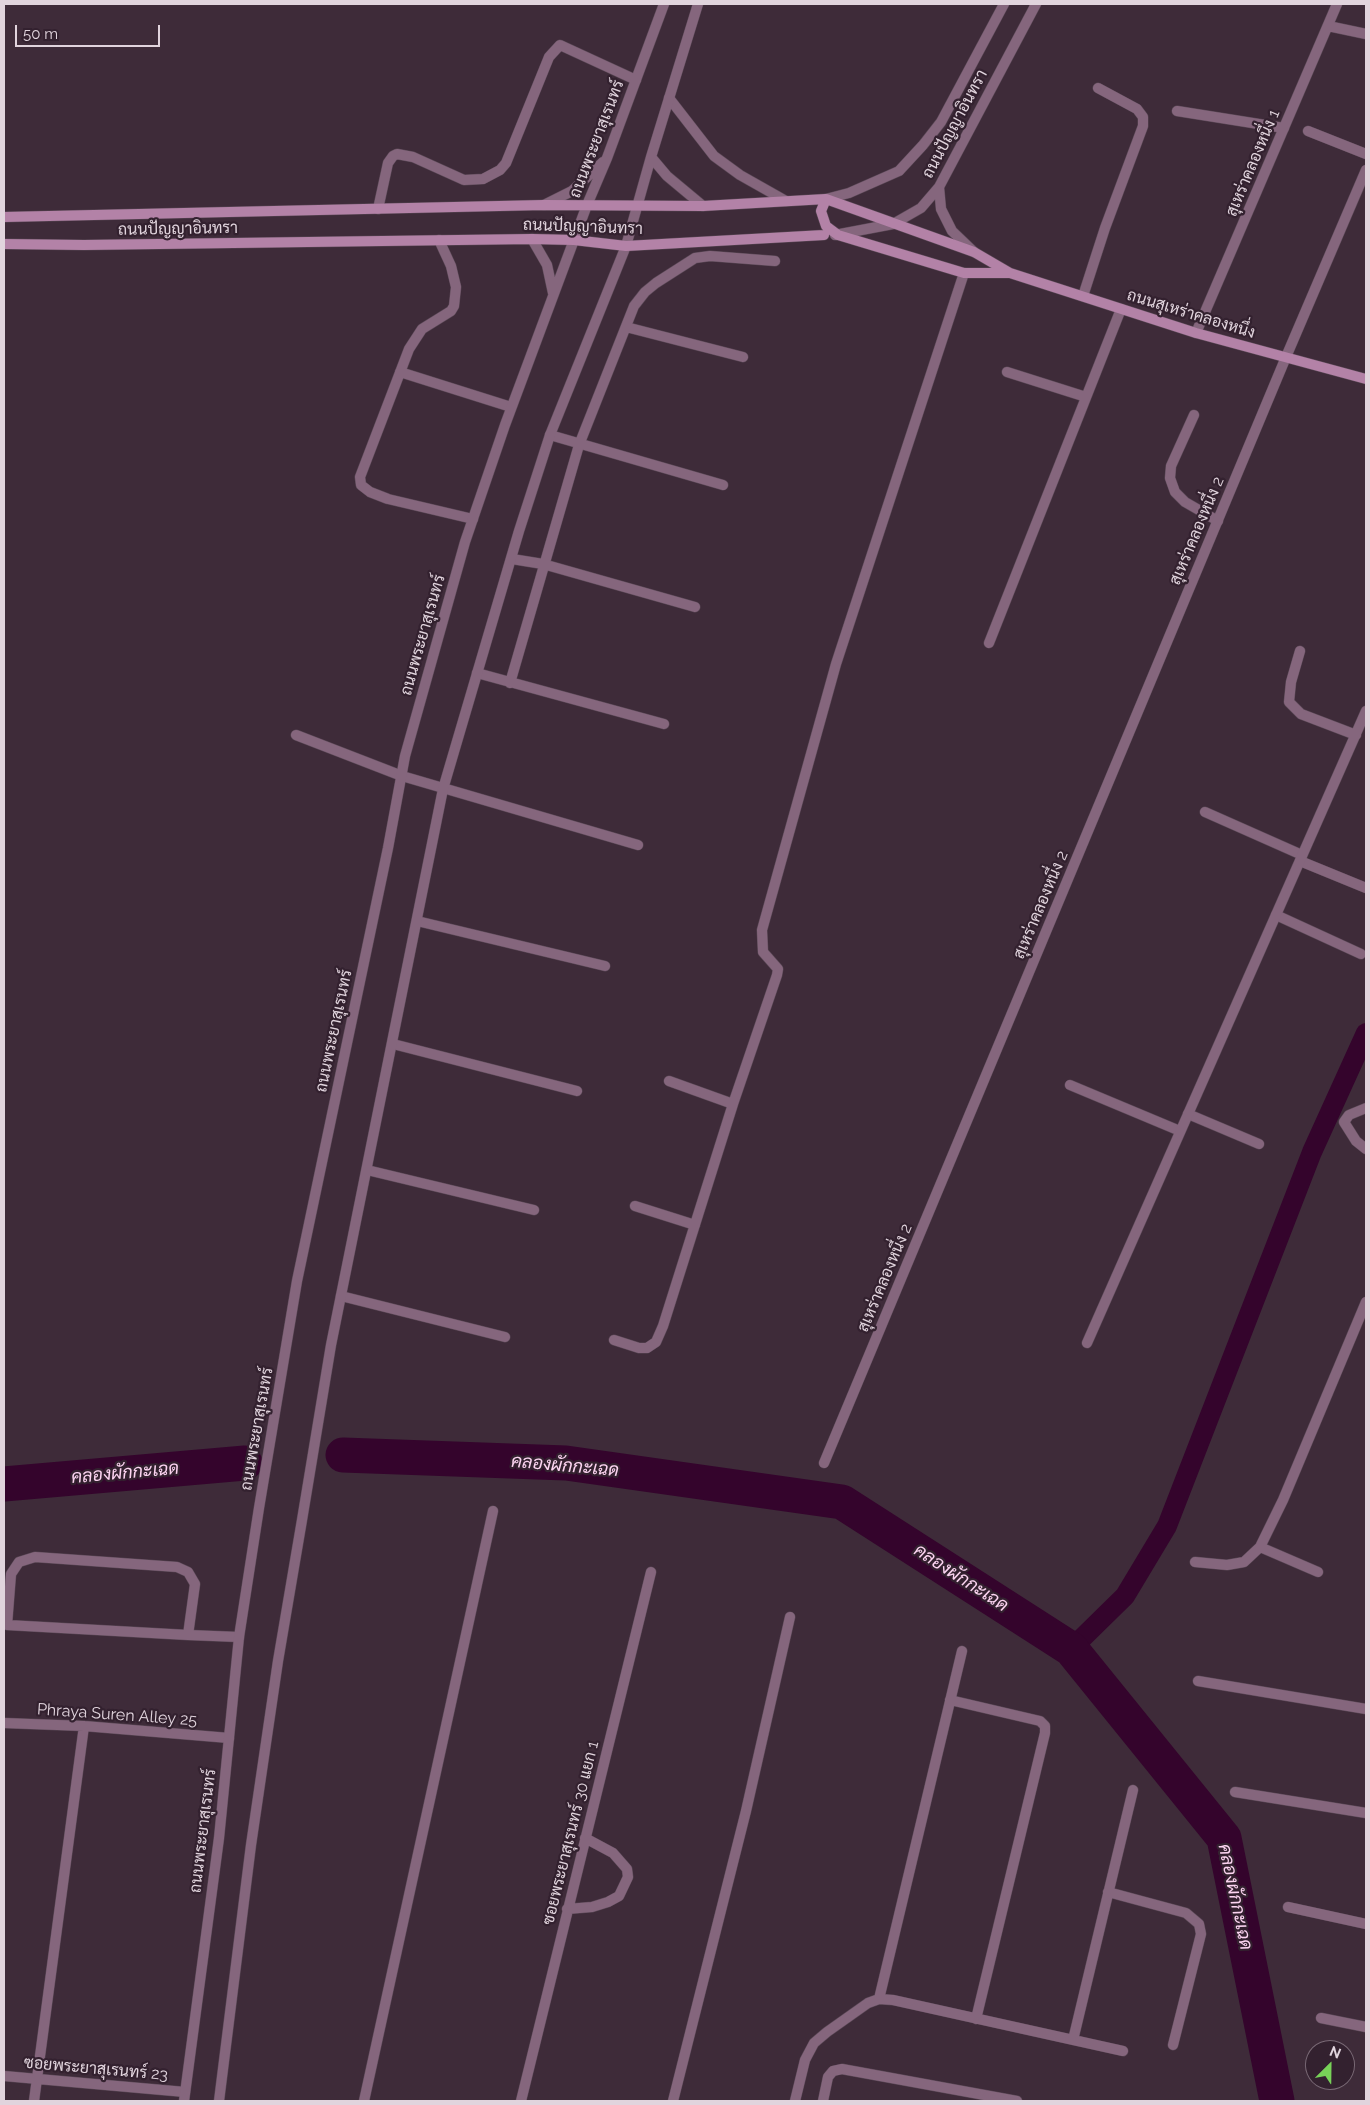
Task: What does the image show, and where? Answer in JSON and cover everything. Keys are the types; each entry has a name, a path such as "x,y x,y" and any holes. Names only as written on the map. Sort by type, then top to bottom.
{"main road":[{"name":"ถนนปัญญาอินทรา","path":"4,217 544,205 703,206 826,199"},
{"name":"ถนนสุเหร่าคลองหนึ่ง","path":"826,199 974,252 1010,273 1196,333 1366,379"},
{"path":"826,199 821,211 826,226 838,235"},
{"name":"ถนนปัญญาอินทรา","path":"4,244 532,239 574,240 626,246 824,235"},
{"name":"ถนนสุเหร่าคลองหนึ่ง","path":"838,235 964,273 1010,273"}],"street":[{"name":"ถนนพระยาสุเรนทร์","path":"184,2097 218,1838 239,1637 258,1508 297,1281 402,776 430,662 473,519 511,407 664,4"},
{"path":"219,2101 251,1845 277,1671 341,1296 443,789 519,531 550,435 626,246 698,4"},
{"name":"ถนนปัญญาอินทรา","path":"826,199 849,193 899,170 917,152 941,122 1004,4"},
{"name":"ถนนปัญญาอินทรา","path":"824,235 838,235 893,224 921,208 939,187 1036,4"},
{"name":"สุเหร่าคลองหนึ่ง 1","path":"1196,333 1337,4"},
{"path":"1328,26 1366,34"},
{"path":"378,209 388,163 397,154 413,157 464,180 483,179 500,170 506,163 549,56 560,45 636,80"},
{"path":"1083,296 1105,228 1143,126 1143,117 1137,109 1098,88"},
{"path":"669,98 714,156 740,175 786,201"},
{"path":"1177,111 1284,128"},
{"path":"1308,131 1366,154"},
{"path":"544,205 572,191 607,158"},
{"path":"651,158 667,176 703,206"},
{"name":"สุเหร่าคลองหนึ่ง 2","path":"824,1464 1286,357 1366,170"},
{"path":"939,187 941,209 952,231 974,252"},
{"path":"532,239 547,265 553,294"},
{"path":"439,240 451,266 456,287 454,306 451,311 422,329 409,349 362,472 361,485 370,492 388,499 473,519"},
{"path":"510,683 579,445 634,306 645,292 695,258 710,256 775,261"},
{"path":"614,1340 639,1348 647,1348 656,1342 733,1104 778,976 778,969 763,952 761,943 764,917 836,664 964,273"},
{"path":"989,643 1121,309"},
{"path":"626,327 742,357"},
{"path":"400,372 511,407"},
{"path":"1007,372 1086,397"},
{"path":"1194,415 1171,466 1170,478 1175,492 1185,502 1218,521"},
{"path":"550,435 579,445 723,485"},
{"path":"512,559 543,564 695,607"},
{"path":"1300,651 1291,682 1289,702 1301,714 1356,735"},
{"path":"477,673 664,724"},
{"path":"1087,1342 1366,711"},
{"path":"296,735 402,776 638,845"},
{"path":"1205,812 1366,888"},
{"path":"1276,915 1361,954"},
{"path":"417,921 605,966"},
{"path":"392,1044 577,1091"},
{"path":"669,1081 733,1104"},
{"path":"1070,1085 1180,1131"},
{"path":"1366,1108 1350,1115 1344,1122 1356,1141 1366,1149"},
{"path":"1188,1114 1260,1144"},
{"path":"367,1170 534,1210"},
{"path":"635,1206 695,1225"},
{"path":"341,1296 506,1337"},
{"path":"1195,1562 1227,1565 1244,1562 1260,1547 1282,1500 1366,1302"},
{"path":"364,2101 493,1511"},
{"path":"1260,1547 1318,1572"},
{"path":"188,1635 195,1584 188,1572 177,1567 35,1557 19,1562 11,1574 5,1625 188,1635 239,1637"},
{"name":"ซอยพระยาสุเรนทร์ 30 แยก 1","path":"521,2101 651,1572"},
{"path":"673,2101 746,1811 790,1616"},
{"path":"879,1999 962,1651"},
{"path":"1198,1681 1366,1710"},
{"path":"950,1700 1040,1721 1045,1726 1045,1733 976,2019"},
{"name":"Phraya Suren Alley 25","path":"4,1723 84,1726 228,1738"},
{"path":"34,2101 84,1726"},
{"path":"1073,2040 1133,1790"},
{"path":"1236,1792 1366,1813"},
{"path":"567,1909 592,1907 608,1902 619,1896 628,1877 627,1870 613,1854 585,1838"},
{"path":"1108,1892 1186,1913 1198,1924 1201,1934 1173,2044"},
{"path":"1288,1908 1366,1924"},
{"path":"795,2101 805,2060 814,2043 868,2003 879,1999 893,2000 1123,2051"},
{"path":"1321,2018 1366,2027"},
{"path":"823,2101 828,2077 833,2071 842,2069 977,2098 1017,2101"},
{"name":"ซอยพระยาสุเรนทร์ 23","path":"4,2076 184,2097"}],"waterway":[{"path":"1071,1649 1125,1596 1167,1526 1312,1152 1366,1033"},
{"name":"คลองผักกะเฉด","path":"343,1455 566,1463 842,1502 1071,1649 1224,1838 1277,2101"},
{"name":"คลองผักกะเฉด","path":"4,1484 245,1463"}]}
